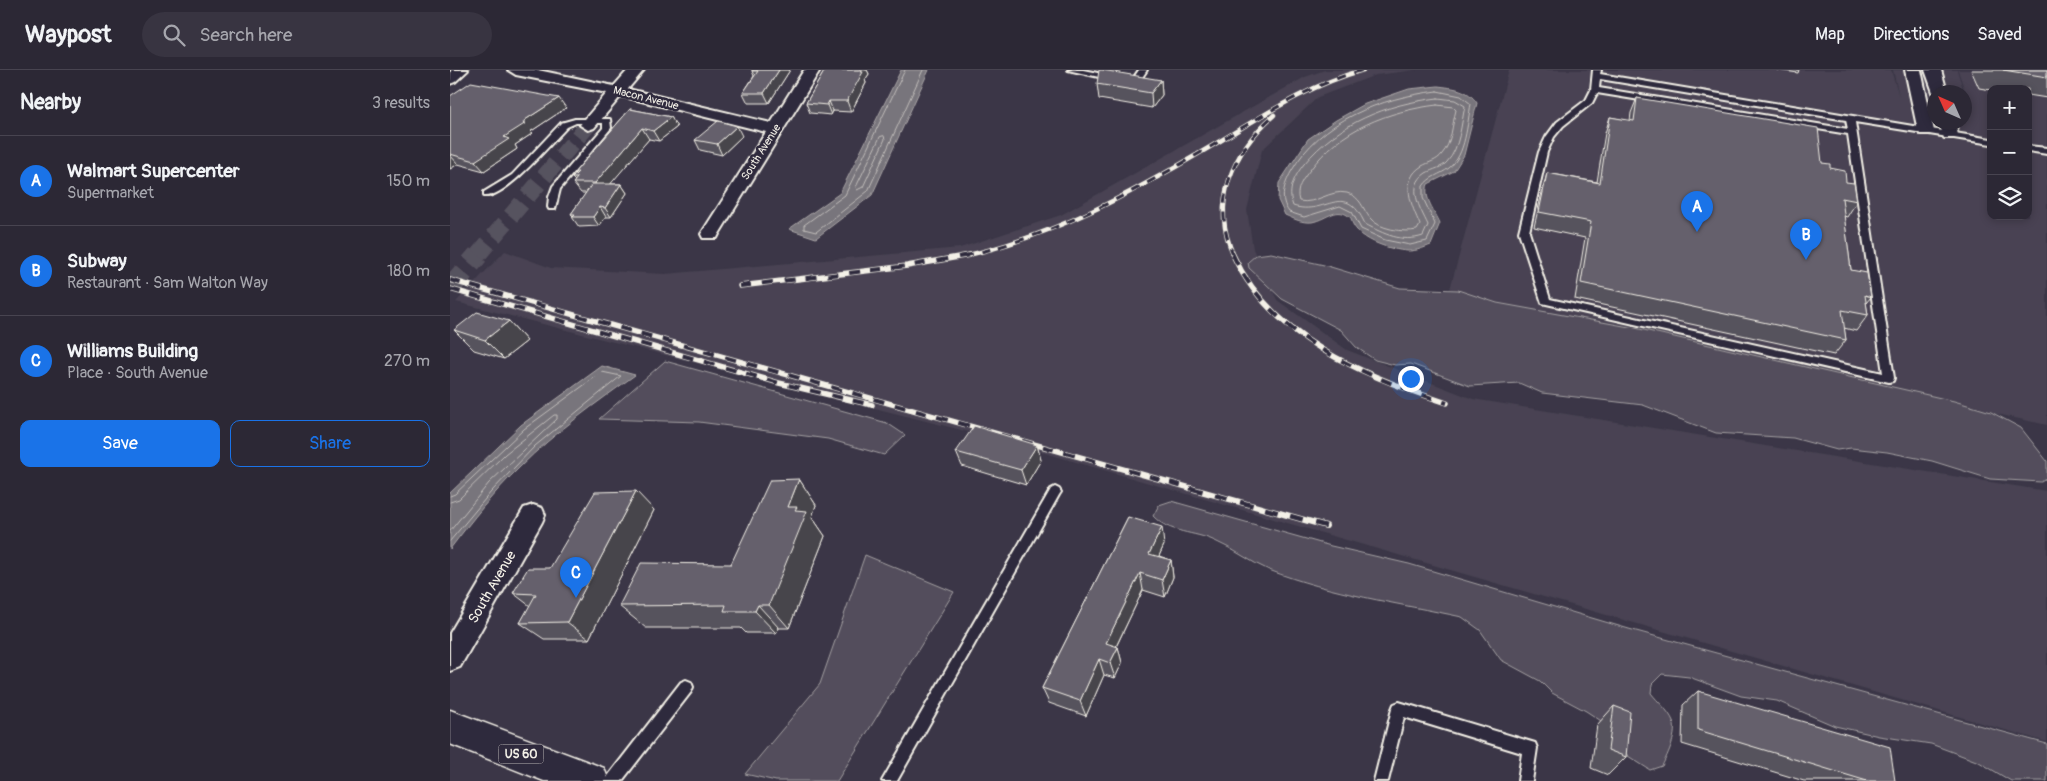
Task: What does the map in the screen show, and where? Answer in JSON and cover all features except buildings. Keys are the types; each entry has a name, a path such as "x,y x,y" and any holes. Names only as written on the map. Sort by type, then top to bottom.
{"main road":[{"name":"US 60","path":"450,727 591,781"}],"street":[{"path":"450,79 460,70"},
{"name":"Macon Avenue","path":"516,70 618,91 775,129"},
{"path":"590,123 636,70"},
{"name":"South Avenue","path":"710,234 812,70"},
{"path":"1913,70 1926,131"},
{"path":"1933,70 1938,85"},
{"name":"South Avenue","path":"450,658 534,515"}],"lane":[{"path":"1072,70 1134,83 1142,70"},
{"path":"1850,118 1889,378 1546,301 1524,232 1543,152 1560,124 1589,101 1595,90 1597,73 1926,131 1938,130"},
{"path":"1595,90 1852,132"},
{"path":"487,194 515,177 560,128 570,123 590,123 605,120 608,125 556,188 552,197 552,208"},
{"path":"1952,130 1987,141"},
{"path":"2032,149 2047,151"},
{"path":"889,781 1055,492"},
{"path":"613,781 686,687"},
{"path":"1381,781 1399,708 1530,748 1525,781"}],"shaded area":[{"path":"1325,70 1416,70 1376,75 1318,97 1262,150 1247,210 1253,249 1277,300 1347,350 1473,399 2047,491 2047,742 993,438 456,302 505,251 551,268 665,274 960,248 1061,215 1305,77"},
{"path":"1509,70 1891,70 1899,96 1893,70 1957,70 1962,85 1927,85 1927,130 1972,130 1972,85 1963,85 1958,70 2047,70 2047,425 1449,293"},
{"path":"1271,253 1324,265 1400,288 1458,290 1497,303 1635,328 1954,401 1991,412 2021,428 2047,461 2047,478 2041,482 1990,479 1932,461 1887,452 1851,448 1837,450 1793,438 1716,433 1643,405 1542,393 1519,383 1470,386 1411,364 1395,365 1375,360 1356,347 1341,330 1282,299 1249,268 1248,262 1256,255"},
{"path":"665,361 887,423 905,435 884,455 828,439 699,422 599,419"},
{"path":"1171,501 1331,546 1409,564 1629,629 2047,744 2047,781 2011,781 1979,762 1931,744 1879,736 1835,726 1777,701 1741,696 1689,677 1662,674 1652,684 1651,693 1671,717 1674,732 1672,744 1662,766 1650,770 1628,756 1620,745 1621,734 1586,711 1552,693 1540,681 1501,660 1480,630 1462,617 1340,592 1269,570 1215,541 1175,529 1160,522 1153,516 1159,505"},
{"path":"865,555 954,592 837,781 776,781 745,774 820,684"}],"water":[{"path":"901,70 929,70 872,195 816,238 789,229 840,193"},
{"path":"1438,86 1465,92 1477,103 1464,155 1454,171 1428,184 1428,199 1440,223 1431,245 1408,251 1383,246 1359,232 1351,218 1346,214 1332,214 1312,222 1298,220 1285,215 1278,200 1279,183 1308,139 1336,120 1365,104 1409,89"},
{"path":"602,366 635,375 533,454 492,496 450,549 450,493 521,425"}],"tunnel":[{"path":"477,256 588,125"},
{"path":"450,288 478,255"}],"railway":[{"path":"964,256 1029,237 1092,211 1151,181 1303,93 1343,76 1363,70"},
{"path":"1234,256 1227,236 1224,217 1229,179 1247,145 1259,129 1274,115"},
{"path":"740,286 907,266 970,255"},
{"path":"1233,255 1250,284 1271,310 1296,332 1353,366 1384,380 1447,403"},
{"path":"450,280 1194,489"},
{"path":"450,289 779,383 872,405"},
{"path":"1190,488 1326,526"}],"place":[{"name":"Walmart Supercenter","path":"1697,232"},
{"name":"Subway","path":"1806,260"},
{"name":"Williams Building","path":"576,598"}]}
